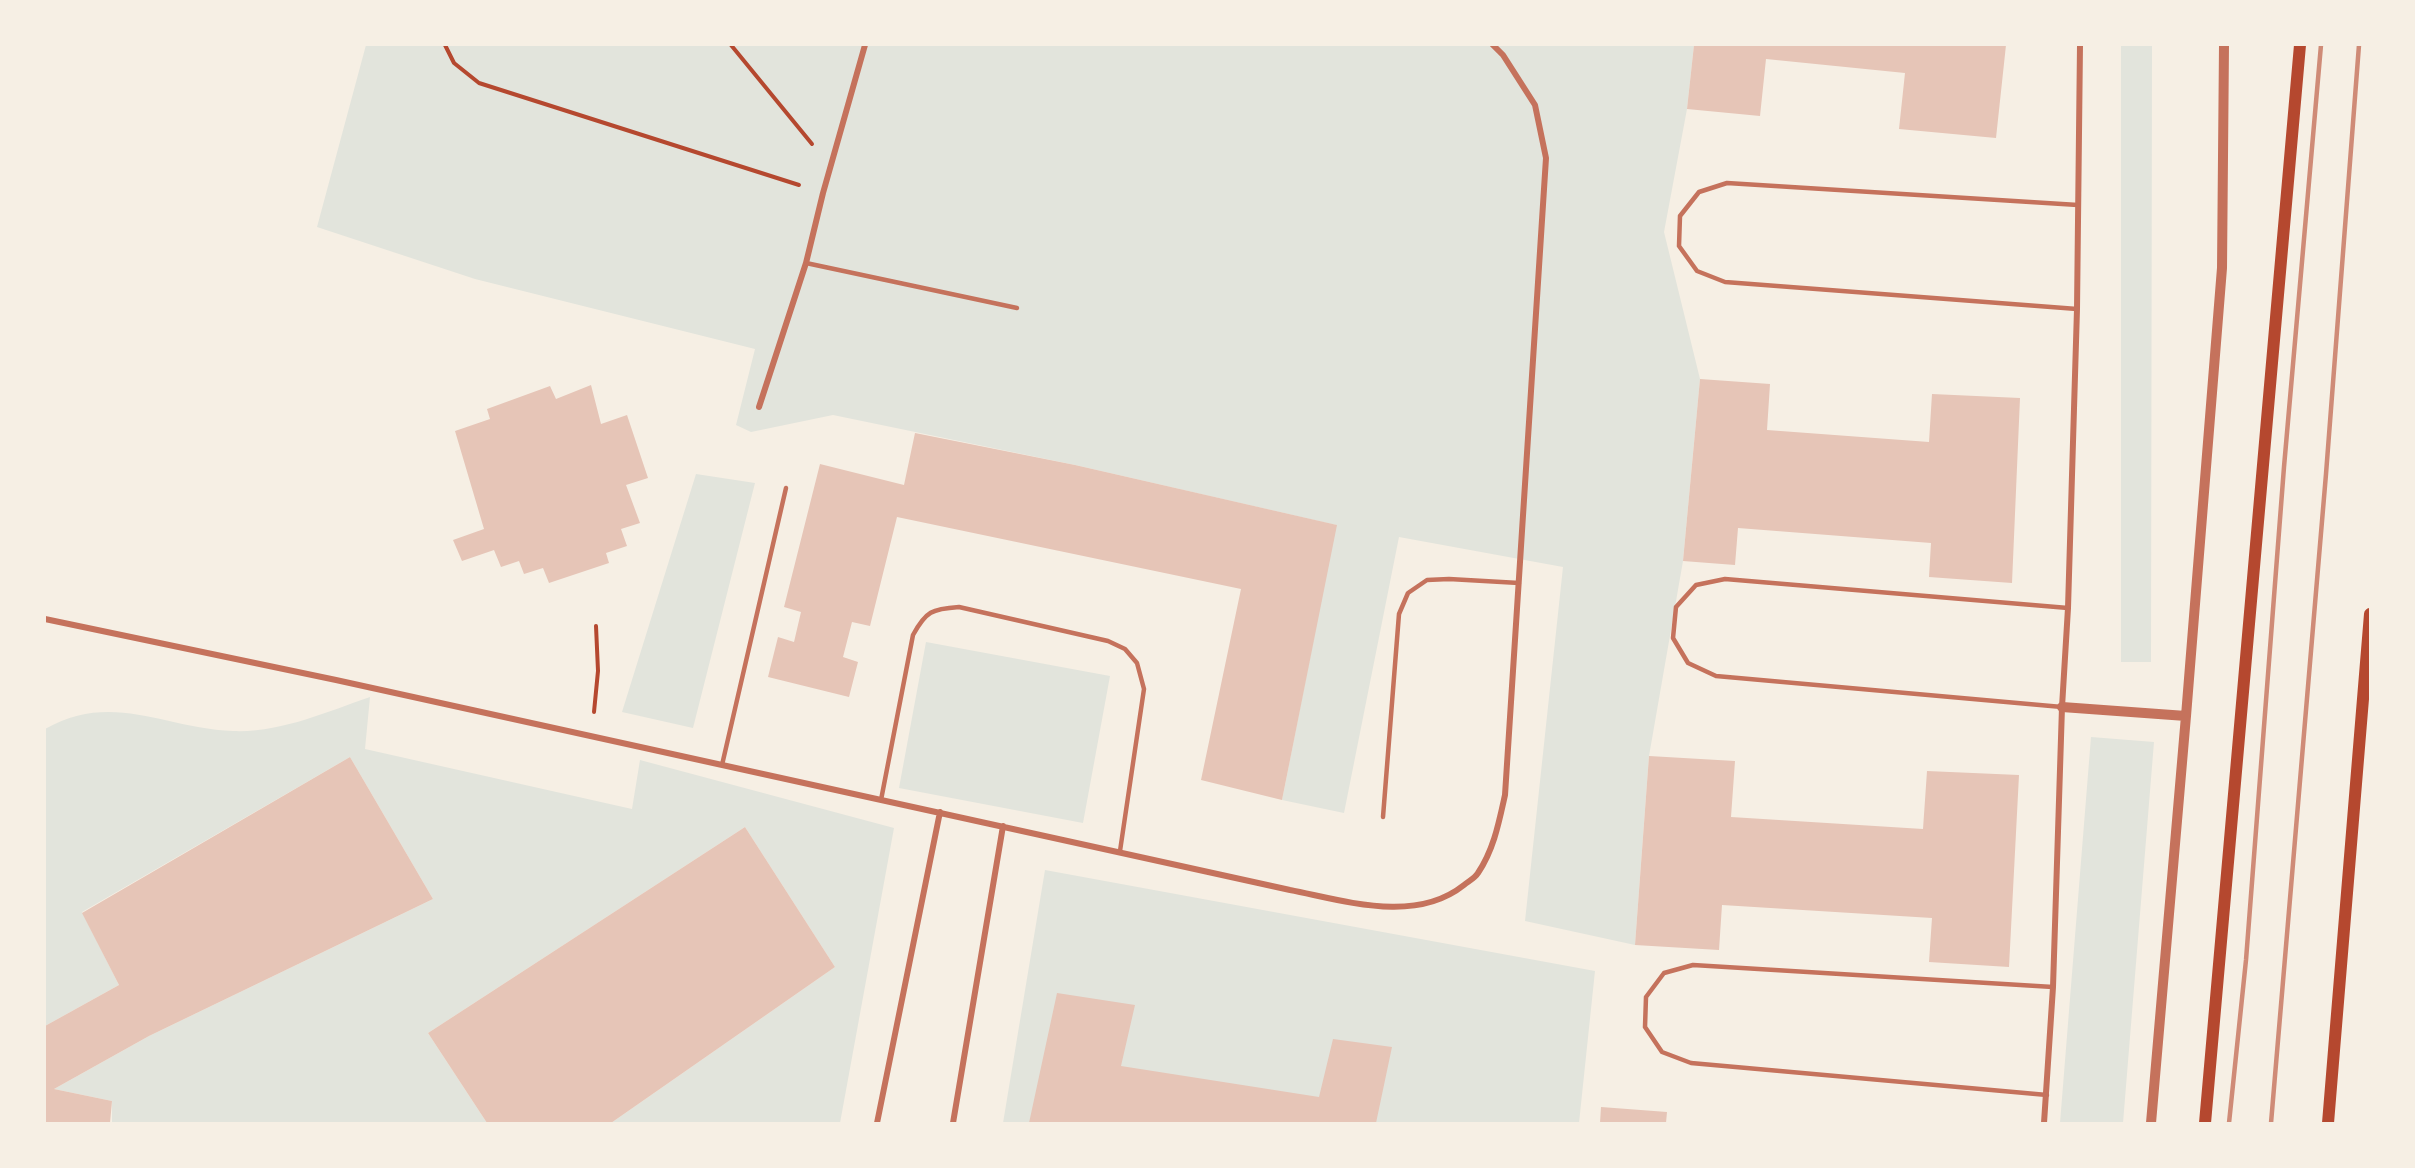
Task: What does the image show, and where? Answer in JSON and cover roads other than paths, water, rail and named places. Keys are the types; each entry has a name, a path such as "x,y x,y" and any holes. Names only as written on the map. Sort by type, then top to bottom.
{"main road":[{"path":"2205,1123 2300,45"},
{"path":"2328,1123 2370,614"}],"street":[{"path":"759,407 806,262 865,45"},
{"path":"45,619 1120,851 1290,890 1378,907 1416,906 1452,895 1477,875 1494,841 1505,795 1546,158 1534,105 1503,55 1493,45"},
{"path":"2044,1123 2053,987 2062,707 2068,608 2077,309 2080,45"},
{"path":"2151,1123 2222,268 2224,45"},
{"path":"2062,707 2186,716"},
{"path":"878,1123 939,812"},
{"path":"953,1123 1003,826"}],"lane":[{"path":"2077,309 1725,282 1696,271 1679,246 1680,216 1699,192 1727,183 2078,205"},
{"path":"806,262 1017,308"},
{"path":"722,765 786,488"},
{"path":"2062,707 1716,676 1688,663 1673,638 1676,607 1689,592 1696,585 1725,579 2068,608"},
{"path":"1383,817 1399,614 1408,592 1427,580 1519,582"},
{"path":"882,800 913,635 924,615 940,608 959,607 1086,634 1108,640 1125,649 1137,663 1144,688 1120,851"},
{"path":"2047,1095 1690,1063 1662,1052 1645,1028 1646,997 1664,973 1693,965 2053,987"}],"railway":[{"path":"2229,1123 2246,960 2284,467 2321,45"},
{"path":"2271,1123 2326,474 2359,45"}]}
